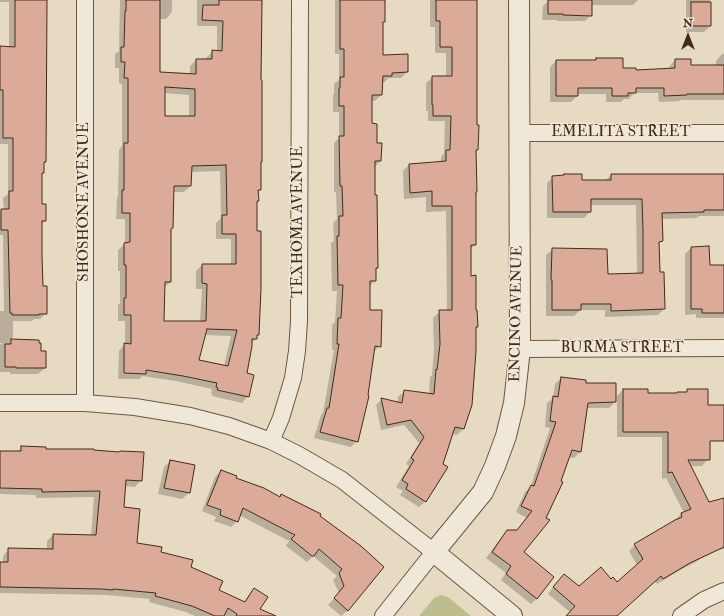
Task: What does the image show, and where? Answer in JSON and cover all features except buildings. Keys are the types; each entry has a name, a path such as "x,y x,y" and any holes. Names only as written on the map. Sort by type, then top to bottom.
{"street":[{"name":"SHOSHONE AVENUE","path":"84,403 85,0"},
{"name":"TEXHOMA AVENUE","path":"271,441 281,418 293,378 299,321 300,0"},
{"name":"ENCINO AVENUE","path":"434,552 483,492 495,466 506,436 514,403 520,349 519,0"},
{"name":"EMELITA STREET","path":"519,133 724,133"},
{"name":"BURMA STREET","path":"520,349 724,348"},
{"path":"0,404 84,403 134,407 190,416 229,426 271,441 342,480 434,552 512,616"},
{"path":"383,616 434,552"},
{"path":"681,616 704,600 724,591"}],"green space":[{"path":"441,595 448,597 471,616 419,616 434,598"}]}
